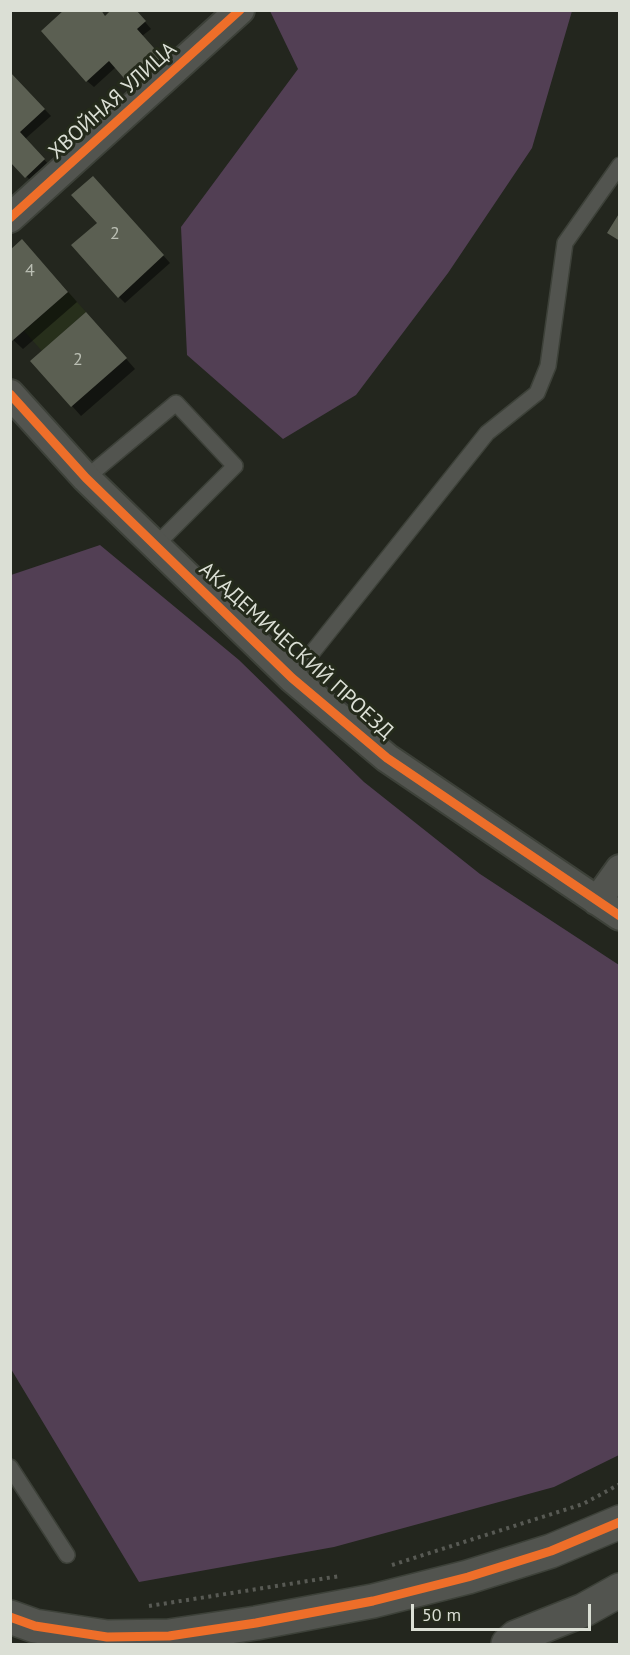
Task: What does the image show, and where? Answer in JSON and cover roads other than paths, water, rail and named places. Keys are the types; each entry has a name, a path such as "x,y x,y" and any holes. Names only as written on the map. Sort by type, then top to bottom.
{"street":[{"name":"ХВОЙНАЯ УЛИЦА","path":"12,215 240,10"},
{"name":"АКАДЕМИЧЕСКИЙ ПРОЕЗД","path":"10,394 86,478 292,678 387,758 608,909"},
{"path":"608,909 620,869"},
{"path":"10,1617 35,1626 107,1637 169,1636 256,1623 373,1601 468,1577 551,1551 620,1522"},
{"path":"508,1644 516,1637 584,1610 620,1590"},
{"path":"584,1610 620,1604"}],"lane":[{"path":"292,678 487,433 537,393 548,366 565,243 620,165"},
{"path":"86,478 176,403 236,466 155,546"},
{"path":"10,1467 67,1555"}]}
